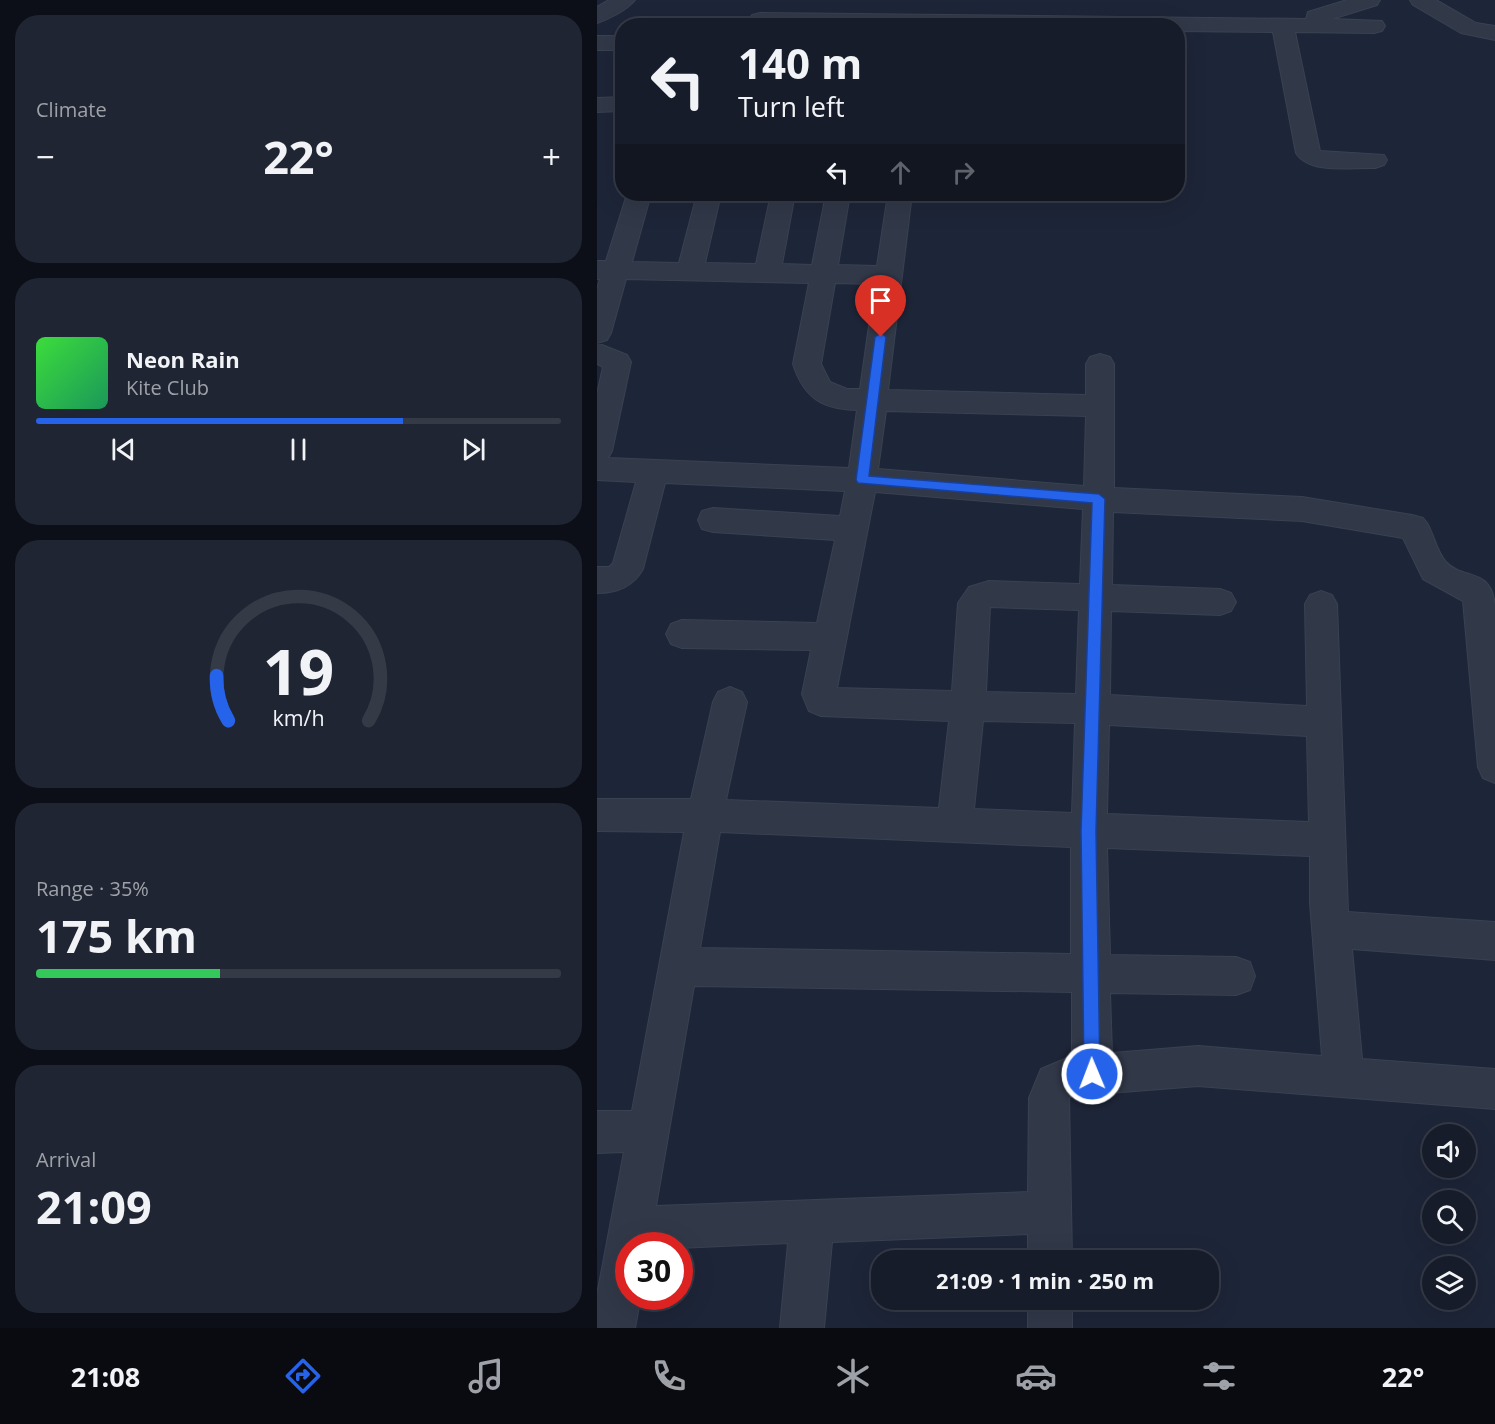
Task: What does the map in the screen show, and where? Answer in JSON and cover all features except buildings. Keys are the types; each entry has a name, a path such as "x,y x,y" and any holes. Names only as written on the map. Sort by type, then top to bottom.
{"street":[{"path":"597,16 624,0"},
{"path":"866,18 869,0"},
{"path":"920,18 922,0"},
{"path":"1309,25 1312,19 1319,15 1369,0"},
{"path":"1421,0 1469,28 1495,33"},
{"path":"761,15 796,18"},
{"path":"1185,25 1374,26"},
{"path":"1283,25 1308,153 1319,159 1375,160"},
{"path":"597,43 615,43"},
{"path":"597,105 615,104"},
{"path":"597,333 606,270 636,201"},
{"path":"690,271 707,201"},
{"path":"767,273 782,201"},
{"path":"838,201 807,364 813,383 827,395 872,400 1100,406"},
{"path":"899,201 862,480 819,694 821,701 1092,709 1325,722"},
{"path":"606,270 889,275"},
{"path":"597,353 617,362 617,370 597,451"},
{"path":"1092,1074 1089,831 1099,499 1100,364"},
{"path":"597,469 862,480 1099,499 1302,509 1413,527 1419,534 1432,569 1438,574 1463,582 1478,596 1489,648 1495,765"},
{"path":"597,580 614,580 621,577 627,569 654,470"},
{"path":"713,520 852,529"},
{"path":"955,825 968,706 974,603 980,596 989,594 1220,602"},
{"path":"1321,604 1331,929 1344,1078"},
{"path":"682,634 830,637"},
{"path":"613,1328 705,816 730,702"},
{"path":"597,815 705,816 1327,840"},
{"path":"1331,929 1495,941"},
{"path":"678,967 1236,976"},
{"path":"1050,1250 1049,1098 1055,1083 1068,1077 1198,1066 1495,1089"},
{"path":"597,1132 649,1131"},
{"path":"631,1228 1050,1212"},
{"path":"802,1328 812,1222"},
{"path":"1050,1310 1050,1328"}],"route":[{"path":"881,337 862,480 1099,499 1089,831 1092,1074"}]}
